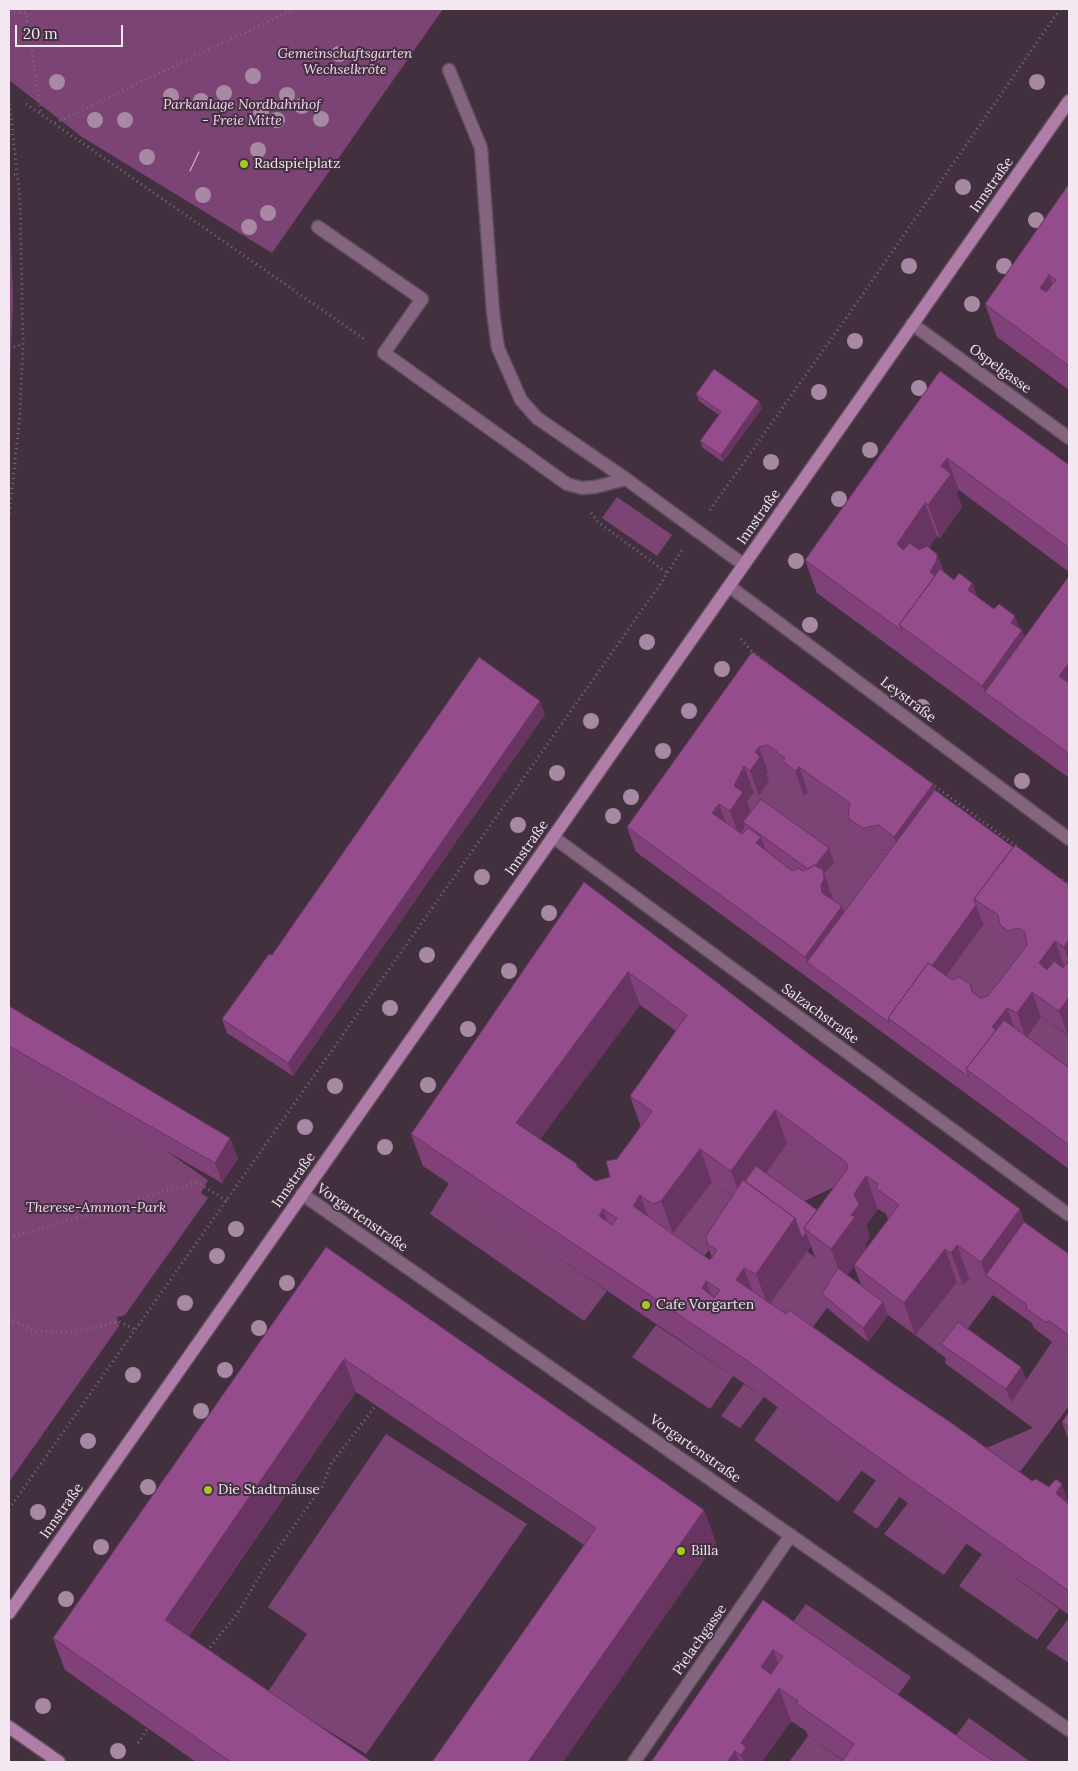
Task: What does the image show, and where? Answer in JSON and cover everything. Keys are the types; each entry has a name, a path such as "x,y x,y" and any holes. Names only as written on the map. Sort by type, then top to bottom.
{"main road":[{"name":"Innstraße","path":"9,1613 1069,101"},
{"path":"9,1728 59,1762"}],"street":[{"path":"449,70 481,148 493,312 498,348 521,400 537,418 626,479 744,565"},
{"path":"318,227 422,299 384,353 567,484 589,487 611,484 626,479"},
{"name":"Ospelgasse","path":"912,324 1069,438"},
{"name":"Leystraße","path":"729,586 1069,839"},
{"name":"Salzachstraße","path":"553,837 1069,1215"},
{"name":"Vorgartenstraße","path":"302,1194 1069,1730"},
{"name":"Pielachgasse","path":"634,1762 791,1535"}],"path":[{"path":"55,123 294,9"},
{"path":"9,1509 661,583 666,572 861,297 1060,9"},
{"path":"9,12 26,13 41,114"},
{"path":"9,99 18,175 22,248 23,344 20,414 9,517"},
{"path":"26,104 384,353"},
{"path":"9,174 18,175"},
{"path":"10,348 23,344"},
{"path":"567,484 598,522 666,572"},
{"path":"742,639 753,653 777,670"},
{"path":"927,780 1022,850"},
{"path":"1061,879 1069,885"},
{"path":"9,1238 197,1182 227,1201"},
{"path":"9,1318 34,1331 66,1332 100,1328 118,1321 136,1330"},
{"path":"201,1657 237,1614 266,1565 322,1487 331,1464 381,1398"},
{"path":"138,1743 153,1722"}],"green space":[{"name":"Parkanlage Nordbahnhof - Freie Mitte","path":"9,9 443,9 272,253 82,137 9,80"},
{"path":"9,185 13,298 9,403"},
{"path":"617,497 672,535 657,556 602,518"},
{"path":"777,770 794,782 804,795 808,792 859,828 872,852 888,849 903,862 851,931 728,828 768,772"},
{"path":"983,923 1028,953 997,1021 937,988"},
{"path":"1041,1017 1067,1035 1069,1033 1069,1091 1026,1038"},
{"name":"Therese-Ammon-Park","path":"9,1042 208,1180 201,1193 208,1198 125,1315 117,1317 119,1326 9,1482"},
{"path":"787,1143 843,1183 796,1205 761,1180"},
{"path":"712,1182 743,1204 692,1273 652,1227"},
{"path":"449,1183 607,1291 584,1321 430,1214"},
{"path":"807,1251 843,1281 827,1308 798,1347 768,1306"},
{"path":"969,1278 993,1295 963,1335 1011,1402 1052,1342 1057,1341 1069,1350 1069,1406 1008,1488 986,1448 1033,1428 945,1363 946,1358 915,1335 957,1282 963,1285"},
{"path":"656,1325 733,1376 710,1409 632,1357"},
{"path":"744,1384 764,1397 740,1428 721,1416"},
{"path":"778,1407 862,1470 838,1502 754,1440"},
{"path":"386,1434 527,1524 366,1754 267,1693 307,1634 268,1607"},
{"path":"876,1480 900,1496 877,1529 853,1512"},
{"path":"908,1503 967,1543 944,1575 884,1534"},
{"path":"982,1554 1059,1609 1037,1640 959,1586"},
{"path":"806,1604 911,1677 892,1703 787,1630"},
{"path":"1069,1618 1069,1663 1046,1648"},
{"path":"969,1718 1031,1762 977,1762 950,1743"},
{"path":"808,1736 845,1762 789,1762"}],"building":[{"path":"1069,184 1069,366 985,304","holes":["1049,275 1056,280 1046,292 1040,288"]},
{"path":"714,369 759,401 721,455 700,441 721,412 696,394"},
{"path":"940,371 1069,465 1069,548 947,458 941,466 951,474 928,505 925,503 897,544 903,550 910,543 919,550 927,546 937,554 936,562 930,572 935,576 899,625 902,631 805,560"},
{"path":"940,569 954,580 959,573 972,583 968,590 994,609 999,604 1015,616 1011,623 1022,630 982,686 899,625"},
{"path":"1069,576 1069,663 1059,676 1067,682 1069,678 1069,754 985,692"},
{"path":"752,652 933,784 894,837 879,825 863,828 848,818 850,803 799,767 795,771 783,761 785,758 768,745 759,747 755,752 760,757 750,771 744,766 734,786 743,792 730,811 719,804 712,813 742,834 748,828 761,837 756,843 792,871 798,868 803,871 814,865 823,870 822,893 842,906 805,957 627,827"},
{"path":"479,657 540,701 288,1063 222,1019 269,954 272,955"},
{"path":"935,790 1013,847 974,899 976,905 932,966 928,963 888,1018 890,1023 807,962"},
{"path":"761,799 829,848 815,866 808,869 743,822"},
{"path":"1015,845 1069,885 1069,939 1064,947 1055,941 1039,963 1047,970 1054,961 1063,968 1069,960 1069,997 1059,1011 1032,992 1017,1013 1007,1008 992,1027 996,1030 966,1069 969,1077 888,1018 928,963 952,980 959,977 971,985 972,992 980,998 988,996 1027,945 1025,932 1019,928 1008,931 1000,925 998,915 974,899"},
{"path":"584,882 813,1057 1020,1209 981,1262 957,1245 951,1253 945,1249 904,1303 854,1265 899,1205 876,1188 878,1184 866,1176 854,1194 859,1205 851,1215 855,1217 831,1249 804,1228 848,1168 846,1162 775,1110 731,1171 700,1149 661,1201 652,1204 640,1195 633,1206 710,1260 717,1250 707,1244 706,1236 743,1180 795,1218 756,1274 744,1268 736,1280 786,1314 789,1310 1032,1481 1036,1479 1049,1487 1056,1479 1062,1484 1056,1493 1069,1505 1069,1591 851,1438 752,1364 411,1134","holes":["628,972 687,1015 630,1096 652,1111 617,1159 606,1161 610,1177 595,1181 576,1166 577,1164 516,1123","603,1209 617,1218 612,1225 599,1216","706,1281 720,1290 714,1298 702,1288"]},
{"path":"9,1006 230,1138 215,1163 9,1046"},
{"path":"1004,1020 1069,1068 1069,1145 966,1069"},
{"path":"756,1166 817,1210 804,1228 806,1233 802,1238 795,1218 745,1181"},
{"path":"1024,1222 1069,1254 1069,1336 1050,1321 1045,1322 1027,1309 1026,1304 986,1275"},
{"path":"326,1247 704,1510 528,1762 432,1762 596,1528 344,1359 165,1620 372,1762 231,1762 53,1638"},
{"path":"838,1268 883,1302 863,1328 822,1294"},
{"path":"958,1322 1021,1367 1006,1389 941,1344"},
{"path":"1069,1412 1069,1427 1062,1422"},
{"path":"763,1600 994,1762 842,1762 854,1744 796,1703 798,1701 779,1688 741,1743 746,1747 741,1755 735,1751 727,1762 651,1762","holes":["773,1650 783,1656 771,1674 761,1667"]}],"tram line":[{"path":"190,171 199,152"}],"place":[{"name":"Radspielplatz","path":"244,164"},
{"name":"Cafe Vorgarten","path":"646,1305"},
{"name":"Die Stadtmäuse","path":"208,1490"},
{"name":"Billa","path":"681,1551"}],"park label":[{"name":"Gemeinschaftsgarten Wechselkröte","path":"345,62"}]}
